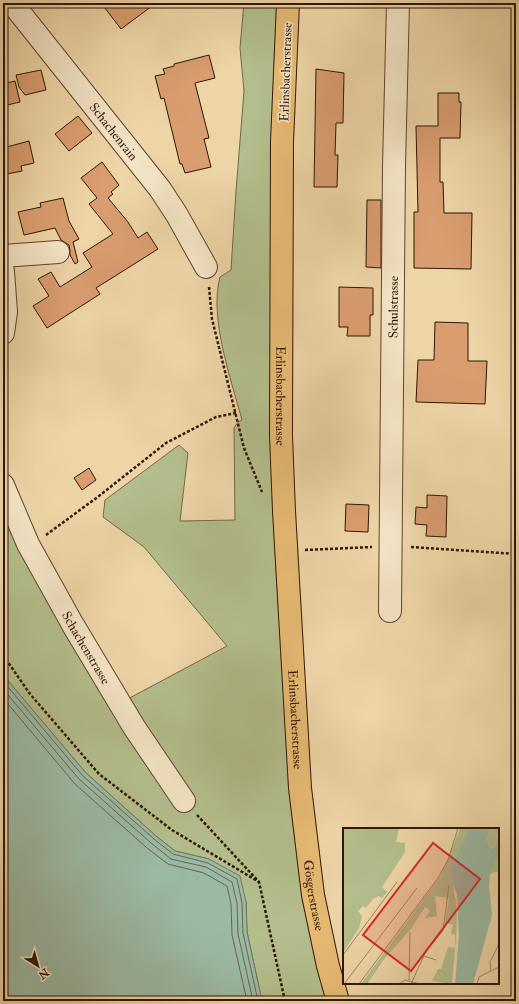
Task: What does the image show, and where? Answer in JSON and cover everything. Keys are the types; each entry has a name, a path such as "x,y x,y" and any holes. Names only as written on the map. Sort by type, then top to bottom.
{"main road":[{"name":"Erlinsbacherstrasse","path":"288,3 282,142 282,436 300,788"},
{"name":"Gösgerstrasse","path":"300,788 313,895 328,966 338,1001"}],"street":[{"name":"Schachenrain","path":"12,3 160,189 177,214 206,266"},
{"name":"Schulstrasse","path":"390,611 394,166 398,3"},
{"path":"3,256 58,252"},
{"path":"3,271 6,312 3,333"},
{"name":"Schachenstrasse","path":"6,492 28,544 72,625 134,727 184,801"}],"path":[{"path":"206,266 212,319 244,448 264,497"},
{"path":"28,544 45,535 63,522 166,443 216,417 236,413"},
{"path":"3,655 30,694 99,774 172,830 259,882"},
{"path":"184,801 259,882 285,1001"}],"shaded area":[{"path":"244,3 280,3 274,418 332,1001 262,1001 247,932 246,902 209,859 175,851 156,836 86,773 3,675 3,516 10,512 124,701 227,646 144,547 103,517 105,500 179,445 188,453 180,521 235,520 234,428 238,422 242,420 227,368 219,329 217,293 220,277 231,270 244,91 240,48"}],"water":[{"path":"3,675 86,773 156,836 175,851 209,859 240,876 246,902 247,932 262,1001 3,1001"}],"building":[{"path":"101,3 156,3 121,29"},
{"path":"209,55 215,78 195,83 209,138 204,139 211,167 185,173 182,164 180,164 164,98 161,99 155,76 165,74 163,69 174,66 174,64"},
{"path":"316,69 344,73 343,123 336,123 335,155 338,155 337,187 314,187"},
{"path":"41,70 46,90 25,95 19,87 16,75"},
{"path":"15,81 20,102 3,106 3,84"},
{"path":"438,93 459,93 459,102 461,102 460,138 440,138 440,182 443,182 444,213 472,213 471,269 414,268 414,212 418,212 416,126 438,126"},
{"path":"78,116 92,133 69,151 55,134"},
{"path":"29,141 34,163 21,166 22,171 7,174 3,159 3,148"},
{"path":"102,162 119,185 111,192 113,194 108,198 128,222 138,238 147,232 158,249 96,288 100,294 47,328 33,306 49,296 38,279 51,272 60,287 92,267 83,253 113,234 89,204 97,198 81,178"},
{"path":"63,198 69,221 79,239 73,242 78,262 75,264 70,255 69,245 61,240 55,228 24,235 18,212 41,207 40,203"},
{"path":"367,200 381,200 381,268 366,267"},
{"path":"339,287 373,288 373,315 370,315 370,336 347,336 348,327 339,327"},
{"path":"435,322 468,323 468,361 487,361 485,404 416,402 418,360 434,360"},
{"path":"89,468 96,480 82,490 74,478"},
{"path":"427,495 447,496 446,537 426,536 427,525 415,524 416,507 427,508"},
{"path":"346,504 369,505 368,532 345,531"}]}
